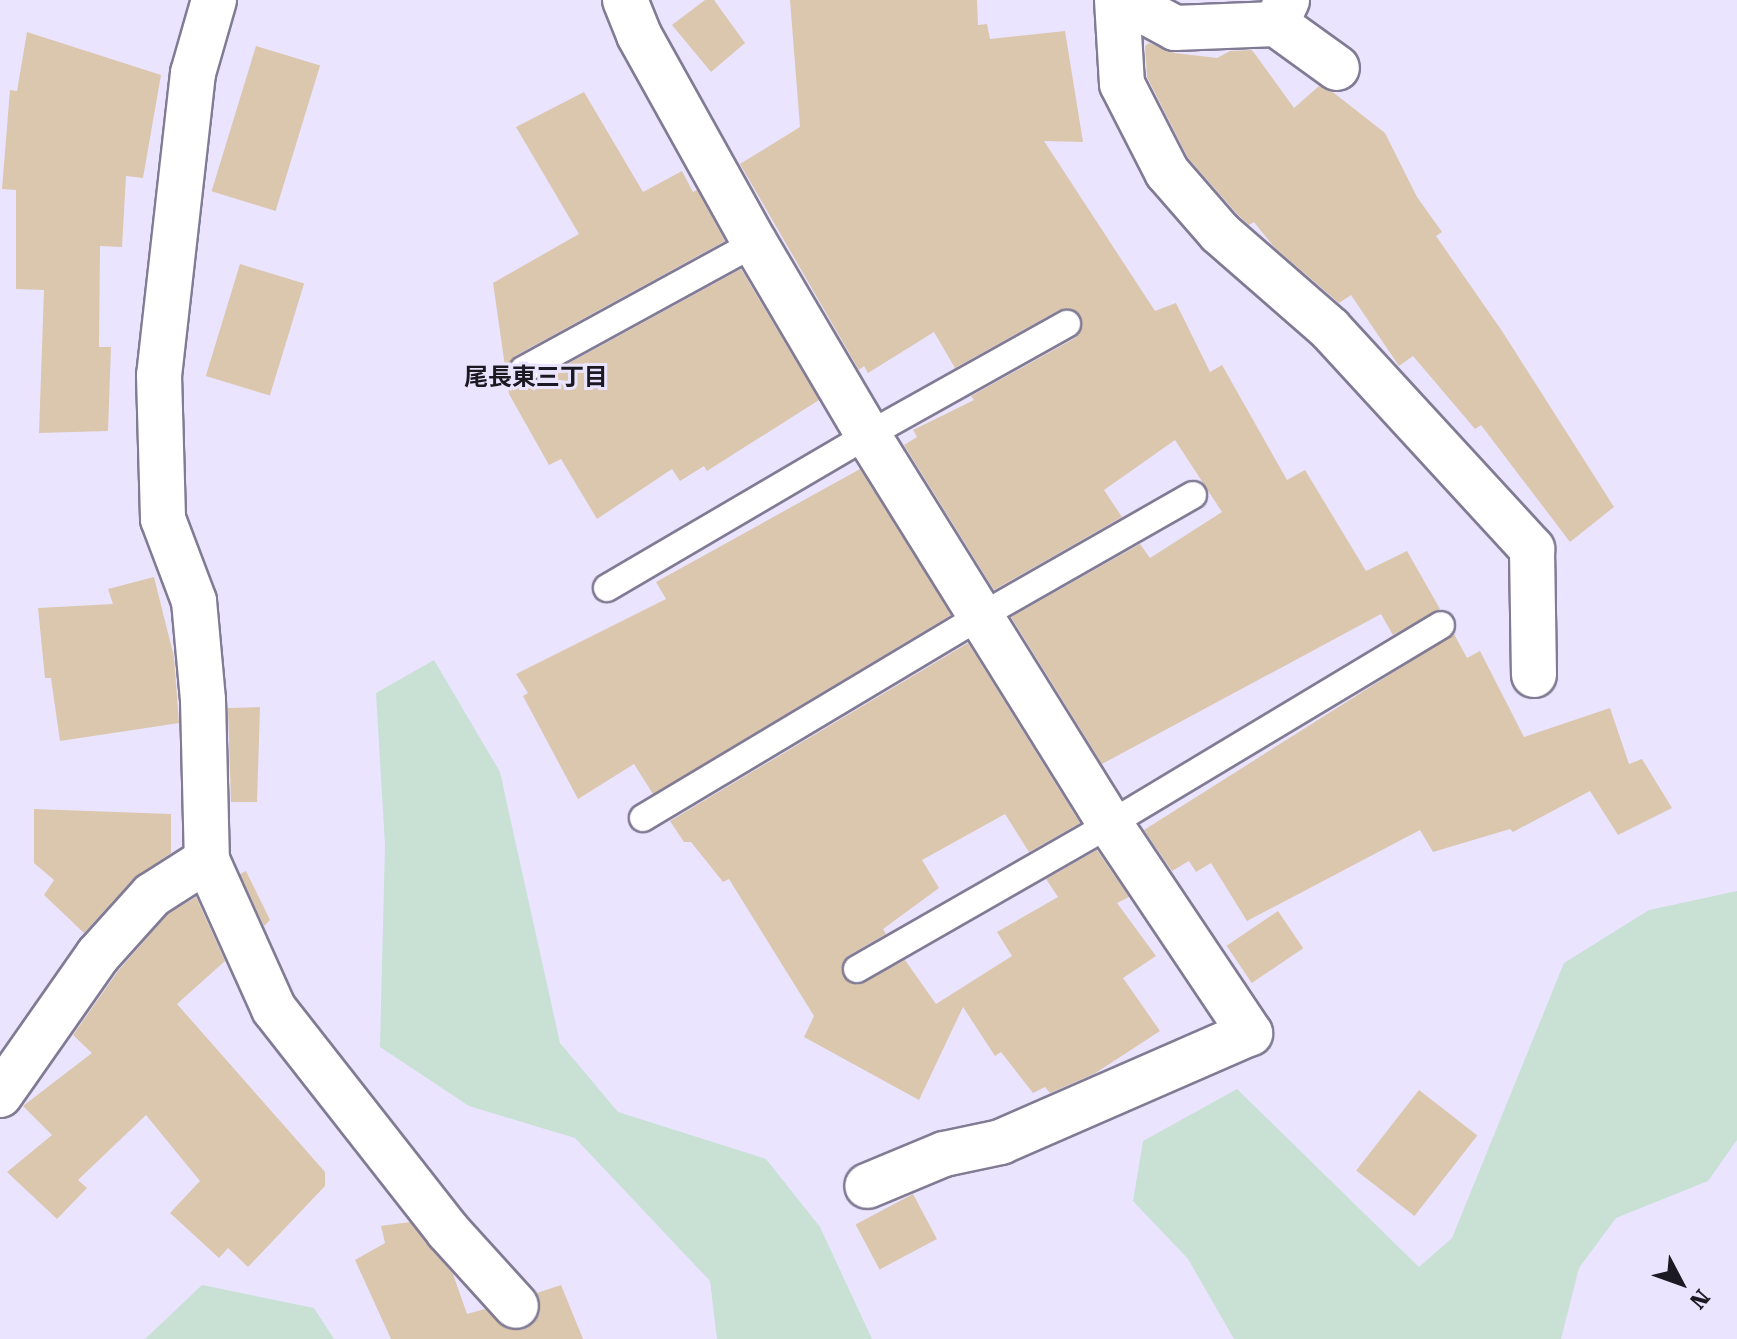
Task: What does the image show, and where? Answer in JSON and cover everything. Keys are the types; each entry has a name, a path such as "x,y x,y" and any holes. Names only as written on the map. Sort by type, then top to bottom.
{"street":[{"path":"214,0 193,73 159,375 163,519 194,601 203,700 207,860 274,1009 448,1231 516,1306"},
{"path":"625,0 639,35 755,243 868,435 1110,824 1250,1033 1001,1142 944,1154 867,1186"},
{"path":"1337,68 1281,12 1175,28 1120,0 1122,84 1167,172 1220,233 1330,329 1532,549 1534,675"},
{"path":"5,1081 98,955 152,895 207,860"}],"lane":[{"path":"523,370 755,243"},
{"path":"607,588 868,435 1067,324"},
{"path":"643,818 981,616 1193,495"},
{"path":"857,969 1110,824 1441,625"}],"green space":[{"path":"434,660 500,772 560,1043 618,1112 766,1159 820,1227 872,1339 717,1339 710,1281 575,1138 469,1106 380,1047 385,845 376,693"},
{"path":"1737,891 1737,1140 1708,1181 1616,1218 1579,1268 1561,1339 1234,1339 1188,1259 1133,1201 1143,1141 1237,1089 1419,1267 1452,1238 1564,963 1649,910"},
{"path":"202,1285 314,1308 334,1339 145,1339"}],"building":[{"path":"705,0 714,0 745,43 711,72 672,25"},
{"path":"790,0 977,0 978,25 987,24 990,39 1065,31 1083,142 1044,141 1155,311 1176,303 1210,372 1222,365 1287,480 1305,470 1366,571 1407,551 1440,609 1393,635 1381,614 1102,764 1011,617 1140,544 1150,558 1222,512 1175,440 1104,490 1122,517 994,590 904,445 917,437 913,430 974,400 971,396 1075,338 1081,331 1081,317 1074,310 1059,310 955,368 934,332 868,373 864,366 859,370 740,164 800,127"},
{"path":"27,32 161,75 143,178 126,176 122,247 100,246 99,347 111,347 108,431 39,433 44,290 16,289 16,190 2,189 10,90 17,91"},
{"path":"1149,43 1175,53 1217,58 1230,51 1252,50 1294,108 1319,86 1334,93 1385,133 1417,197 1442,232 1436,236 1502,331 1614,507 1570,542 1481,425 1475,429 1413,356 1399,366 1351,295 1339,303 1274,247 1254,222 1249,225 1238,215 1188,158 1147,77 1145,46"},
{"path":"256,46 320,66 276,211 212,191"},
{"path":"584,92 643,192 682,171 693,192 697,190 725,241 515,356 507,369 509,378 522,386 531,384 741,269 819,400 707,471 704,466 680,481 672,469 597,519 561,459 549,465 509,394 493,283 579,234 516,127"},
{"path":"240,264 304,284 270,395 206,376"},
{"path":"860,469 951,615 653,794 634,764 578,799 523,696 528,693 516,674 666,599 656,582"},
{"path":"154,577 174,657 179,723 60,741 51,678 45,678 38,608 113,604 108,589"},
{"path":"1454,634 1467,658 1480,651 1524,737 1610,708 1629,764 1642,759 1672,808 1618,835 1590,791 1513,832 1510,829 1433,852 1420,830 1247,921 1211,863 1196,872 1189,861 1172,871 1144,830"},
{"path":"968,643 1080,823 1029,852 1005,814 922,860 939,888 883,929 886,934 848,956 843,962 843,976 858,985 905,960 936,1004 1012,956 997,932 1058,897 1046,879 1097,850 1129,897 1117,903 1156,956 1123,978 1160,1031 1094,1074 1050,1093 1045,1087 1033,1093 1001,1052 995,1056 963,1007 919,1100 804,1037 814,1016 729,879 723,882 691,842 684,842 670,821"},
{"path":"260,707 257,802 231,802 228,708"},
{"path":"34,809 171,814 171,853 134,878 84,933 44,895 54,880 34,863"},
{"path":"246,871 270,920 264,926 240,874"},
{"path":"196,897 225,961 177,1004 325,1172 325,1186 248,1267 228,1248 219,1258 170,1213 200,1181 146,1115 78,1180 87,1188 57,1219 7,1172 52,1135 23,1106 92,1053 73,1035 118,971 168,914"},
{"path":"1278,911 1303,948 1252,983 1227,946"},
{"path":"1419,1090 1477,1136 1415,1216 1356,1170"},
{"path":"913,1194 937,1239 880,1270 856,1225"},
{"path":"410,1222 453,1274 467,1314 485,1309 508,1329 522,1330 533,1324 539,1314 537,1293 561,1285 583,1339 391,1339 355,1260 385,1243 381,1226"}],"district":[{"name":"尾長東三丁目","path":"536,378"}]}
